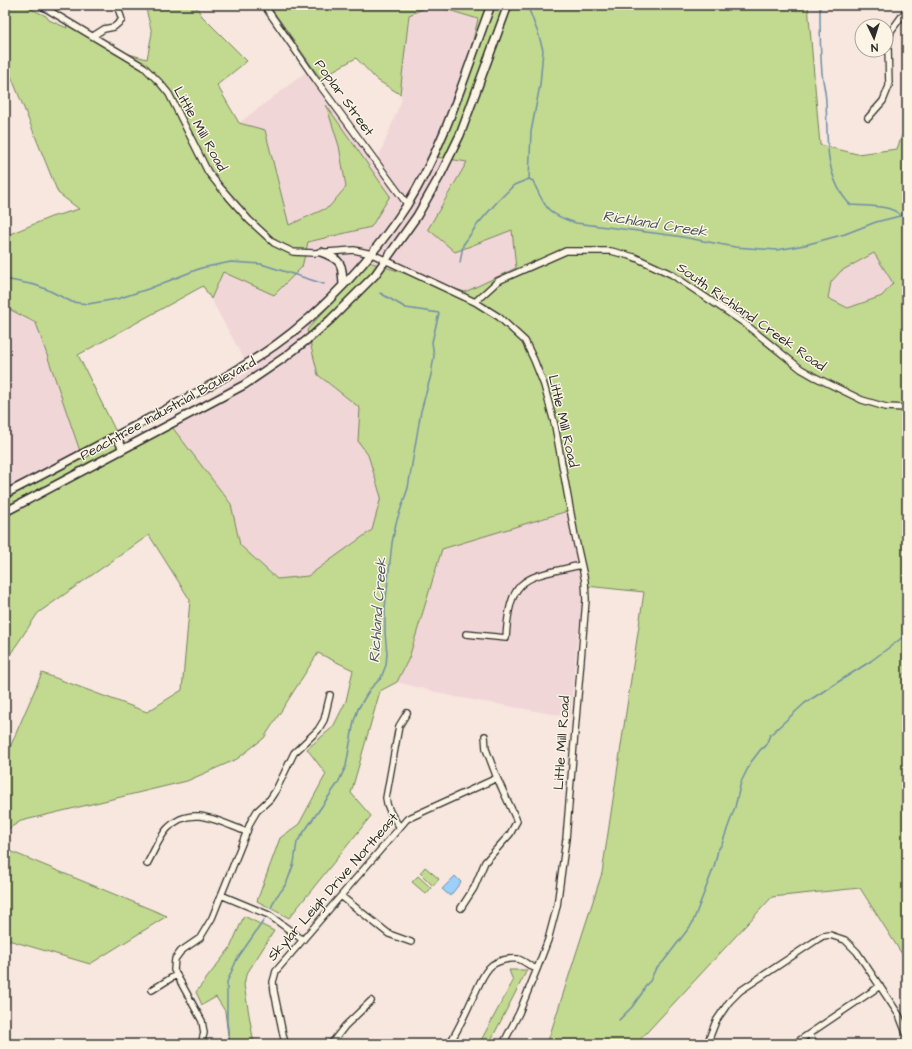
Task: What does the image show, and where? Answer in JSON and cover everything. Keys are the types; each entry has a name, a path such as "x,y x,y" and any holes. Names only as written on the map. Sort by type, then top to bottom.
{"main road":[{"name":"Peachtree Industrial Boulevard","path":"5,494 182,401 235,371 275,346 319,309 343,285 372,254 407,204 427,168 445,129 491,5"},
{"name":"Peachtree Industrial Boulevard","path":"5,512 244,385 285,357 330,320 375,275 416,216 441,174 460,135 508,5"},
{"path":"321,252 335,257 342,268 343,285"},
{"path":"116,436 122,449"}],"street":[{"name":"Little Mill Road","path":"40,5 144,67 160,83 169,94 208,172 259,230 274,243 293,252 354,250 372,254 475,302 499,317 525,341 534,360 544,385 554,423 585,581 586,600 566,839 557,906 548,940 537,969 503,1044"},
{"path":"93,36 104,29 114,27 122,20 117,5"},
{"name":"Poplar Street","path":"264,5 316,80 407,204"},
{"path":"868,118 883,101 889,86 888,47 891,31 907,9"},
{"name":"South Richland Creek Road","path":"475,302 498,281 566,251 611,251 634,257 671,274 744,323 801,369 815,378 862,400 886,407 907,408"},
{"path":"466,634 506,638 509,608 515,591 521,584 541,574 581,565"},
{"path":"200,1044 204,1033 202,1020 176,975 174,970 175,959 180,951 200,938 212,918 256,811 270,799 276,790 294,753 318,730 324,720 330,695"},
{"path":"399,826 389,811 386,798 399,726 407,713"},
{"path":"461,908 474,888 485,862 510,834 517,821 497,778 486,749 485,736"},
{"name":"Skylar Leigh Drive Northeast","path":"285,1044 273,982 276,971 406,818 497,778"},
{"path":"147,864 167,830 178,820 191,816 202,815 247,832"},
{"path":"221,895 269,915 303,940"},
{"path":"341,896 389,934 412,942"},
{"path":"706,1044 716,1021 729,1002 740,991 822,936 830,935 845,940 856,952 899,1015 906,1033"},
{"path":"449,1044 490,966 497,962 511,959 526,962 531,967 537,969"},
{"path":"152,990 176,975"},
{"path":"794,1044 880,986"},
{"path":"331,1044 345,1026 371,1001"},
{"path":"809,1034 815,1044"}],"shaded area":[{"path":"432,5 478,19 469,57 436,157 467,162 455,252 512,229 516,268 465,292 369,262 318,375 360,408 358,441 368,455 381,497 372,530 308,576 277,579 240,545 231,504 169,423 250,370 211,299 223,272 302,267 308,242 370,227 327,106 339,146 346,187 329,207 289,226 265,130 239,123 306,72 376,164 402,99 400,94 409,15"},
{"path":"875,253 893,283 882,296 848,308 828,298 831,282 841,271"},
{"path":"5,307 36,323 82,457 5,498"},
{"path":"571,509 586,586 578,633 570,717 456,697 397,682 409,658 442,549"}],"green space":[{"path":"5,5 23,5 46,16 49,20 67,28 65,21 107,48 147,59 152,33 145,5 195,5 202,16 247,61 217,85 239,123 265,130 289,225 329,207 346,187 339,146 326,105 390,196 371,227 308,242 302,267 274,295 223,272 211,299 203,286 78,355 125,450 169,423 231,504 240,545 277,579 308,576 372,530 381,497 368,455 358,441 360,408 318,375 307,330 369,262 465,292 516,268 512,230 455,252 428,229 467,162 436,157 469,57 478,19 432,5 719,5 721,9 729,5 808,5 820,145 857,154 897,149 907,121 907,962 860,888 772,897 636,1044 547,1044 602,873 644,592 586,586 571,510 442,549 409,658 397,682 380,691 351,793 371,816 289,918 257,901 280,838 299,824 326,774 307,749 333,727 346,701 353,670 318,653 264,738 237,759 187,781 21,821 5,831 5,759 42,673 147,712 182,690 190,600 149,535 38,613 5,662 5,498 82,457 36,323 5,307 5,230 10,234 51,217 79,209 58,193 11,76 5,74","holes":["874,253 893,283 882,296 848,308 828,298 831,282 841,271"]},
{"path":"269,5 432,5 409,15 400,94 377,80 356,58 320,78"},
{"path":"5,849 167,916 90,964 5,939"},
{"path":"425,867 439,879 433,886 420,873"},
{"path":"418,876 431,888 426,894 412,882"},
{"path":"244,916 274,931 246,975 244,985 254,1044 229,1044 225,1011 216,997 202,1005 196,992 230,948"},
{"path":"509,970 527,970 489,1044 479,1044 513,981"}],"water":[{"path":"455,876 461,882 450,896 442,889"}],"waterway":[{"path":"820,5 821,64 826,99 828,151 837,185 843,196 851,205 891,209 900,215"},
{"path":"528,7 543,50 540,85 531,132 529,179"},
{"name":"Richland Creek","path":"529,179 533,181 544,203 552,213 566,220 576,223 677,236 735,247 777,250 805,245 845,234 876,222 900,216 907,216"},
{"name":"Richland Creek","path":"460,263 463,245 477,225 514,185 529,179"},
{"path":"5,279 35,285 72,302 88,304 117,299 148,289 201,268 231,262 261,264 324,284"},
{"name":"Richland Creek","path":"271,908 276,897 287,882 294,863 297,842 338,783 346,766 354,721 358,709 370,689 381,678 386,665 387,653 385,608 392,543 396,523 408,488 421,411 431,375 434,356 432,342 439,313 406,308 380,293"},
{"path":"619,1020 632,1007 645,986 650,981 655,970 663,962 692,924 735,807 741,782 751,762 761,749 765,747 770,735 805,703 871,661 907,634"},
{"name":"Richland Creek","path":"230,1044 227,1022 227,982 237,959 264,920"}]}
